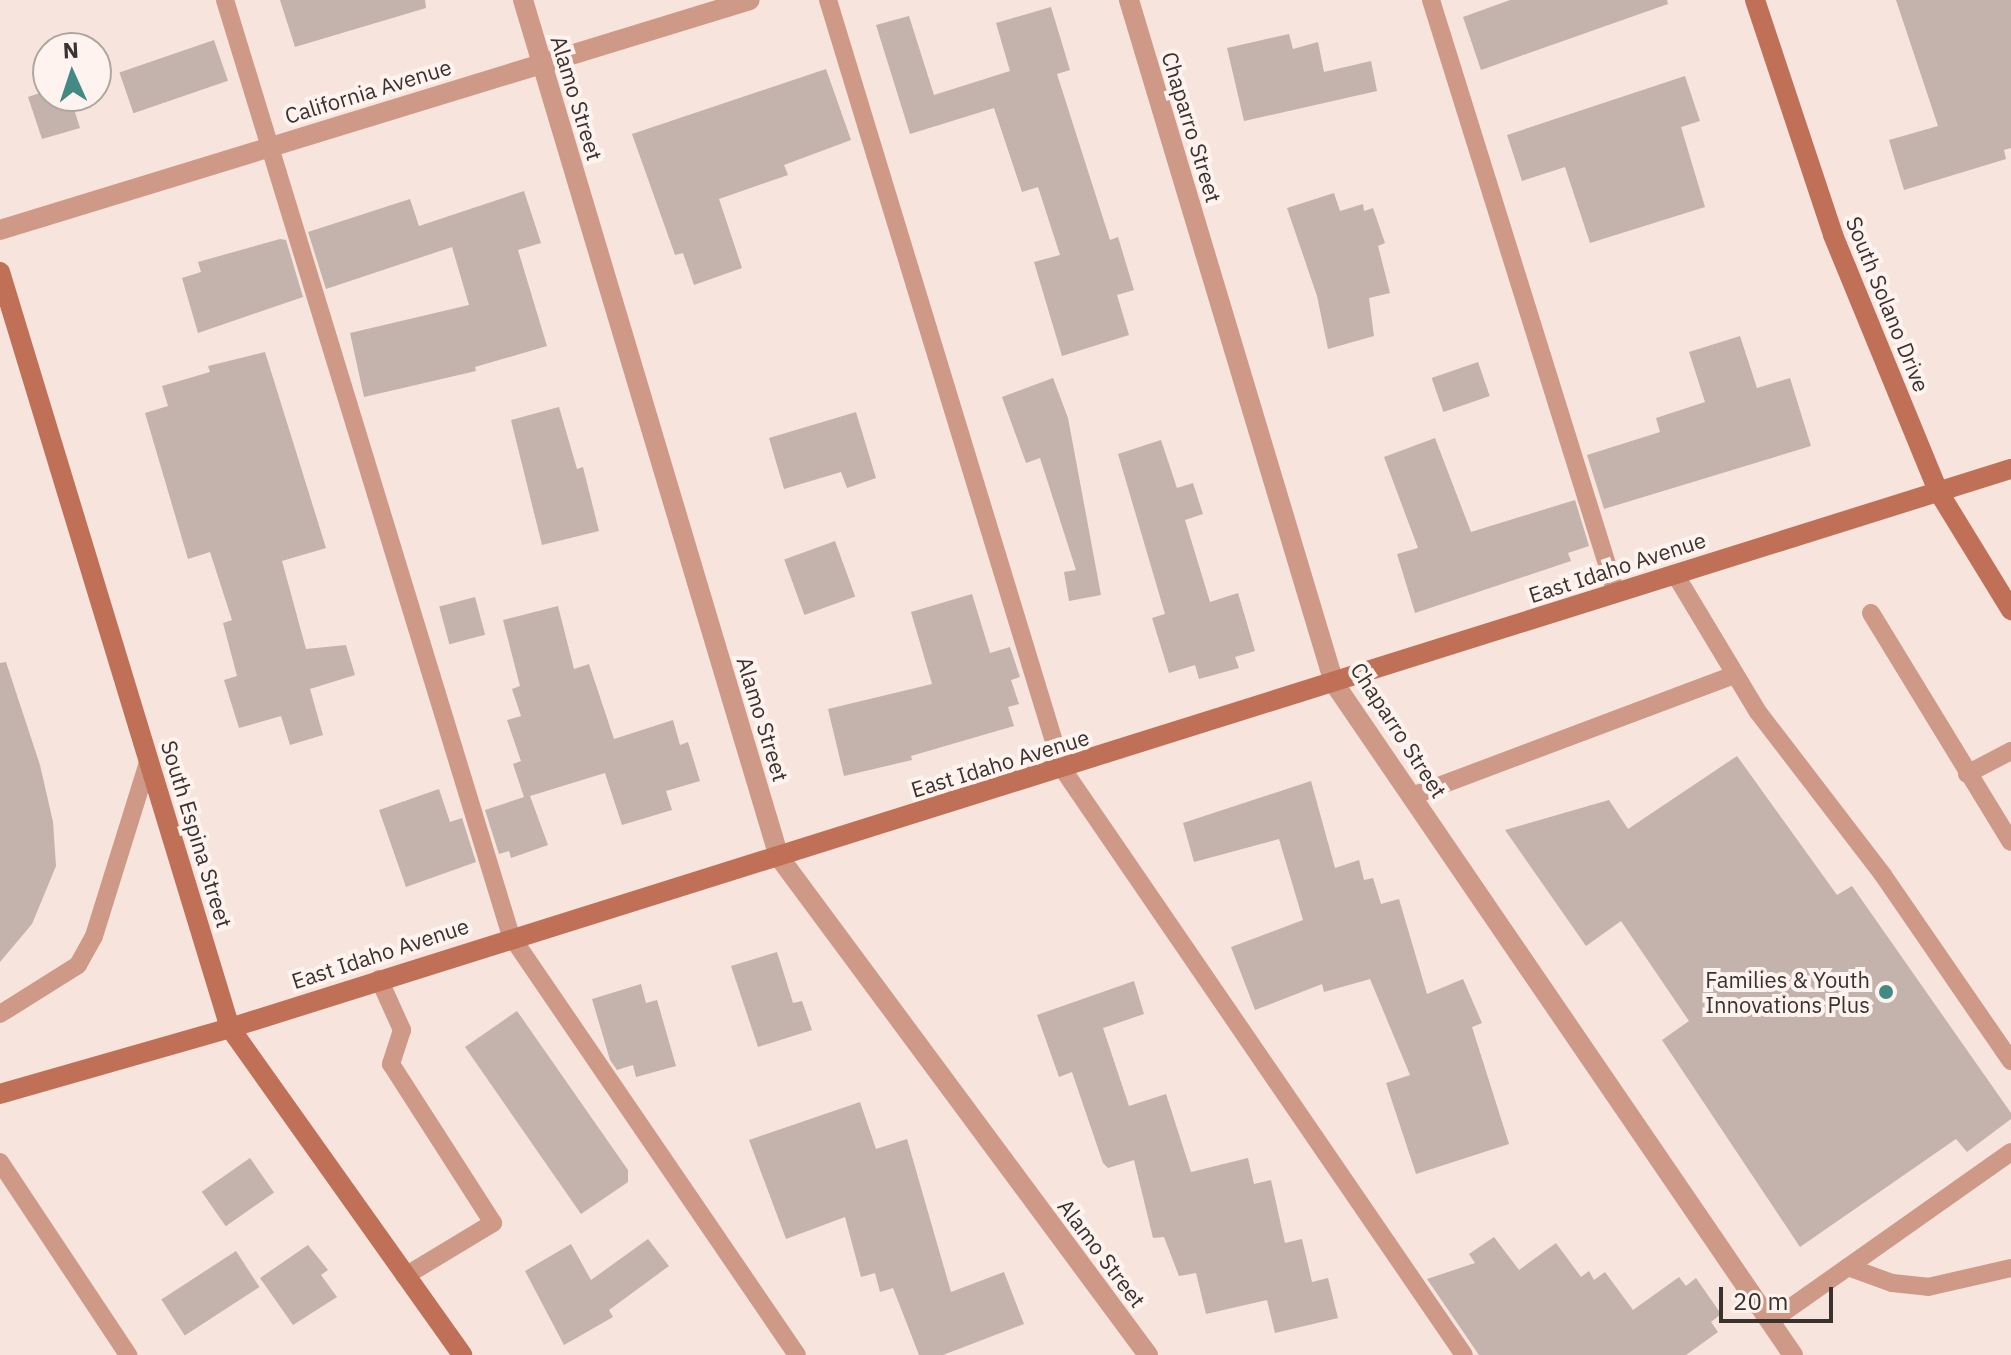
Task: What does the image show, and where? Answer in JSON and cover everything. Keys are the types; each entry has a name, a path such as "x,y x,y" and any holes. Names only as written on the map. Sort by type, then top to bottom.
{"street":[{"name":"Alamo Street","path":"523,0 779,857 1148,1355"},
{"name":"California Avenue","path":"0,230 750,0"},
{"name":"Chaparro Street","path":"1129,0 1334,683 1793,1355"},
{"name":"South Solano Drive","path":"1755,0 1833,235 1938,491 2011,610"},
{"name":"South Espina Street","path":"0,272 230,1028 462,1355"},
{"name":"East Idaho Avenue","path":"0,1094 230,1028 511,936 779,857 2011,469"}],"lane":[{"path":"225,0 511,936 797,1355"},
{"path":"828,0 1062,768 1464,1355"},
{"path":"1431,0 1616,593"},
{"path":"1675,574 1734,675 2011,1061"},
{"path":"1871,613 2011,842"},
{"path":"1412,796 1734,675"},
{"path":"1967,774 2011,751"},
{"path":"0,1014 78,965 94,936 149,759"},
{"path":"379,979 402,1030 391,1064 493,1223 405,1276"},
{"path":"1770,1322 2011,1152"},
{"path":"0,1162 128,1355"},
{"path":"1848,1267 1892,1283 1928,1287 2011,1268"}],"building":[{"path":"280,0 425,0 426,8 295,47"},
{"path":"1510,0 1667,0 1668,4 1481,70 1463,17"},
{"path":"1896,0 2011,0 2011,148 2004,150 2006,159 1904,190 1889,140 1938,126"},
{"path":"1051,7 1070,70 1057,74 1110,240 1118,237 1134,290 1117,295 1129,335 1062,356 1034,262 1060,255 1038,187 1022,192 994,108 910,134 876,25 909,16 934,95 1010,71 996,23"},
{"path":"1289,34 1293,49 1318,42 1324,72 1371,61 1377,91 1244,121 1227,48"},
{"path":"214,40 228,81 133,113 119,73"},
{"path":"826,69 851,140 784,165 788,175 719,199 742,268 694,285 683,253 675,255 632,134"},
{"path":"1685,76 1700,121 1681,127 1705,207 1590,243 1565,167 1522,181 1507,135"},
{"path":"33,112 75,112 80,128 42,139"},
{"path":"524,191 541,243 518,250 547,346 475,367 476,371 364,397 350,333 469,305 452,247 326,289 308,232 410,199 419,226"},
{"path":"1334,193 1340,211 1363,204 1364,211 1373,208 1385,243 1378,246 1390,293 1369,298 1374,336 1328,349 1317,296 1287,208"},
{"path":"280,239 286,240 303,297 198,333 182,278 201,272 198,262"},
{"path":"1740,336 1757,388 1790,378 1811,446 1604,509 1587,455 1660,432 1656,418 1705,402 1689,352"},
{"path":"265,352 326,548 282,561 306,649 346,645 355,675 310,689 323,735 290,745 281,716 239,728 224,680 237,676 223,623 232,620 210,552 188,559 145,413 168,406 162,386 210,372 208,366"},
{"path":"1478,362 1490,396 1443,412 1432,378"},
{"path":"1053,378 1068,418 1101,595 1069,601 1064,572 1076,570 1040,458 1026,463 1002,397"},
{"path":"559,407 577,469 583,467 599,531 542,545 511,420"},
{"path":"856,412 876,478 847,488 841,472 784,489 769,438"},
{"path":"1435,438 1471,532 1575,500 1589,546 1568,553 1571,561 1415,613 1397,554 1418,548 1384,457"},
{"path":"1161,440 1177,488 1193,483 1203,514 1185,520 1210,602 1238,593 1255,651 1235,657 1239,668 1199,679 1195,665 1169,673 1152,618 1165,614 1118,454"},
{"path":"835,541 855,596 804,615 784,559"},
{"path":"972,594 990,653 1010,647 1020,677 1011,680 1019,704 1008,707 1014,726 911,756 912,760 844,776 828,709 932,684 911,612"},
{"path":"475,597 485,635 449,644 439,607"},
{"path":"558,606 574,669 589,664 614,739 673,720 680,745 688,742 700,781 666,791 672,810 622,825 605,773 530,796 548,845 511,858 509,851 499,854 485,810 524,797 513,764 521,761 507,720 521,716 512,689 520,686 503,620"},
{"path":"6,662 40,765 53,822 56,866 32,924 0,962 0,663"},
{"path":"1737,756 1837,895 1852,886 2011,1113 2011,1119 1967,1152 1956,1139 1800,1247 1662,1040 1689,1021 1621,921 1586,946 1505,830 1609,800 1628,829"},
{"path":"1311,781 1335,868 1359,860 1364,880 1373,878 1381,904 1399,899 1427,994 1463,979 1482,1023 1472,1027 1509,1144 1416,1174 1386,1083 1410,1075 1370,979 1324,992 1322,984 1255,1010 1231,947 1303,920 1279,839 1194,862 1183,823"},
{"path":"439,789 450,822 462,818 476,862 406,887 379,810"},
{"path":"777,952 793,1003 802,1001 812,1030 758,1047 731,966"},
{"path":"1134,981 1144,1014 1103,1028 1129,1106 1166,1094 1191,1172 1248,1158 1254,1184 1271,1180 1285,1243 1302,1239 1312,1282 1328,1278 1338,1318 1275,1333 1267,1300 1206,1314 1196,1273 1179,1276 1164,1237 1153,1238 1134,1160 1108,1168 1103,1163 1072,1072 1059,1077 1037,1015"},
{"path":"641,984 646,1003 657,1000 676,1066 636,1077 633,1065 617,1070 610,1060 592,999"},
{"path":"517,1011 628,1170 628,1182 581,1214 465,1047"},
{"path":"860,1102 876,1149 907,1139 951,1292 1004,1272 1024,1324 943,1355 919,1355 893,1288 880,1292 875,1273 861,1277 845,1217 786,1239 749,1140"},
{"path":"250,1158 274,1192 226,1226 202,1192"},
{"path":"1494,1237 1519,1270 1556,1243 1581,1277 1589,1271 1594,1280 1605,1272 1633,1310 1679,1277 1686,1286 1696,1278 1721,1314 1711,1322 1718,1332 1686,1355 1479,1355 1427,1279 1475,1263 1469,1254"},
{"path":"648,1239 669,1266 609,1310 613,1317 564,1345 525,1271 571,1244 591,1280"},
{"path":"308,1245 328,1270 321,1275 337,1297 293,1325 260,1278"},
{"path":"236,1251 259,1287 185,1336 161,1299"}],"place":[{"name":"Families & Youth Innovations Plus","path":"1886,992"}]}
